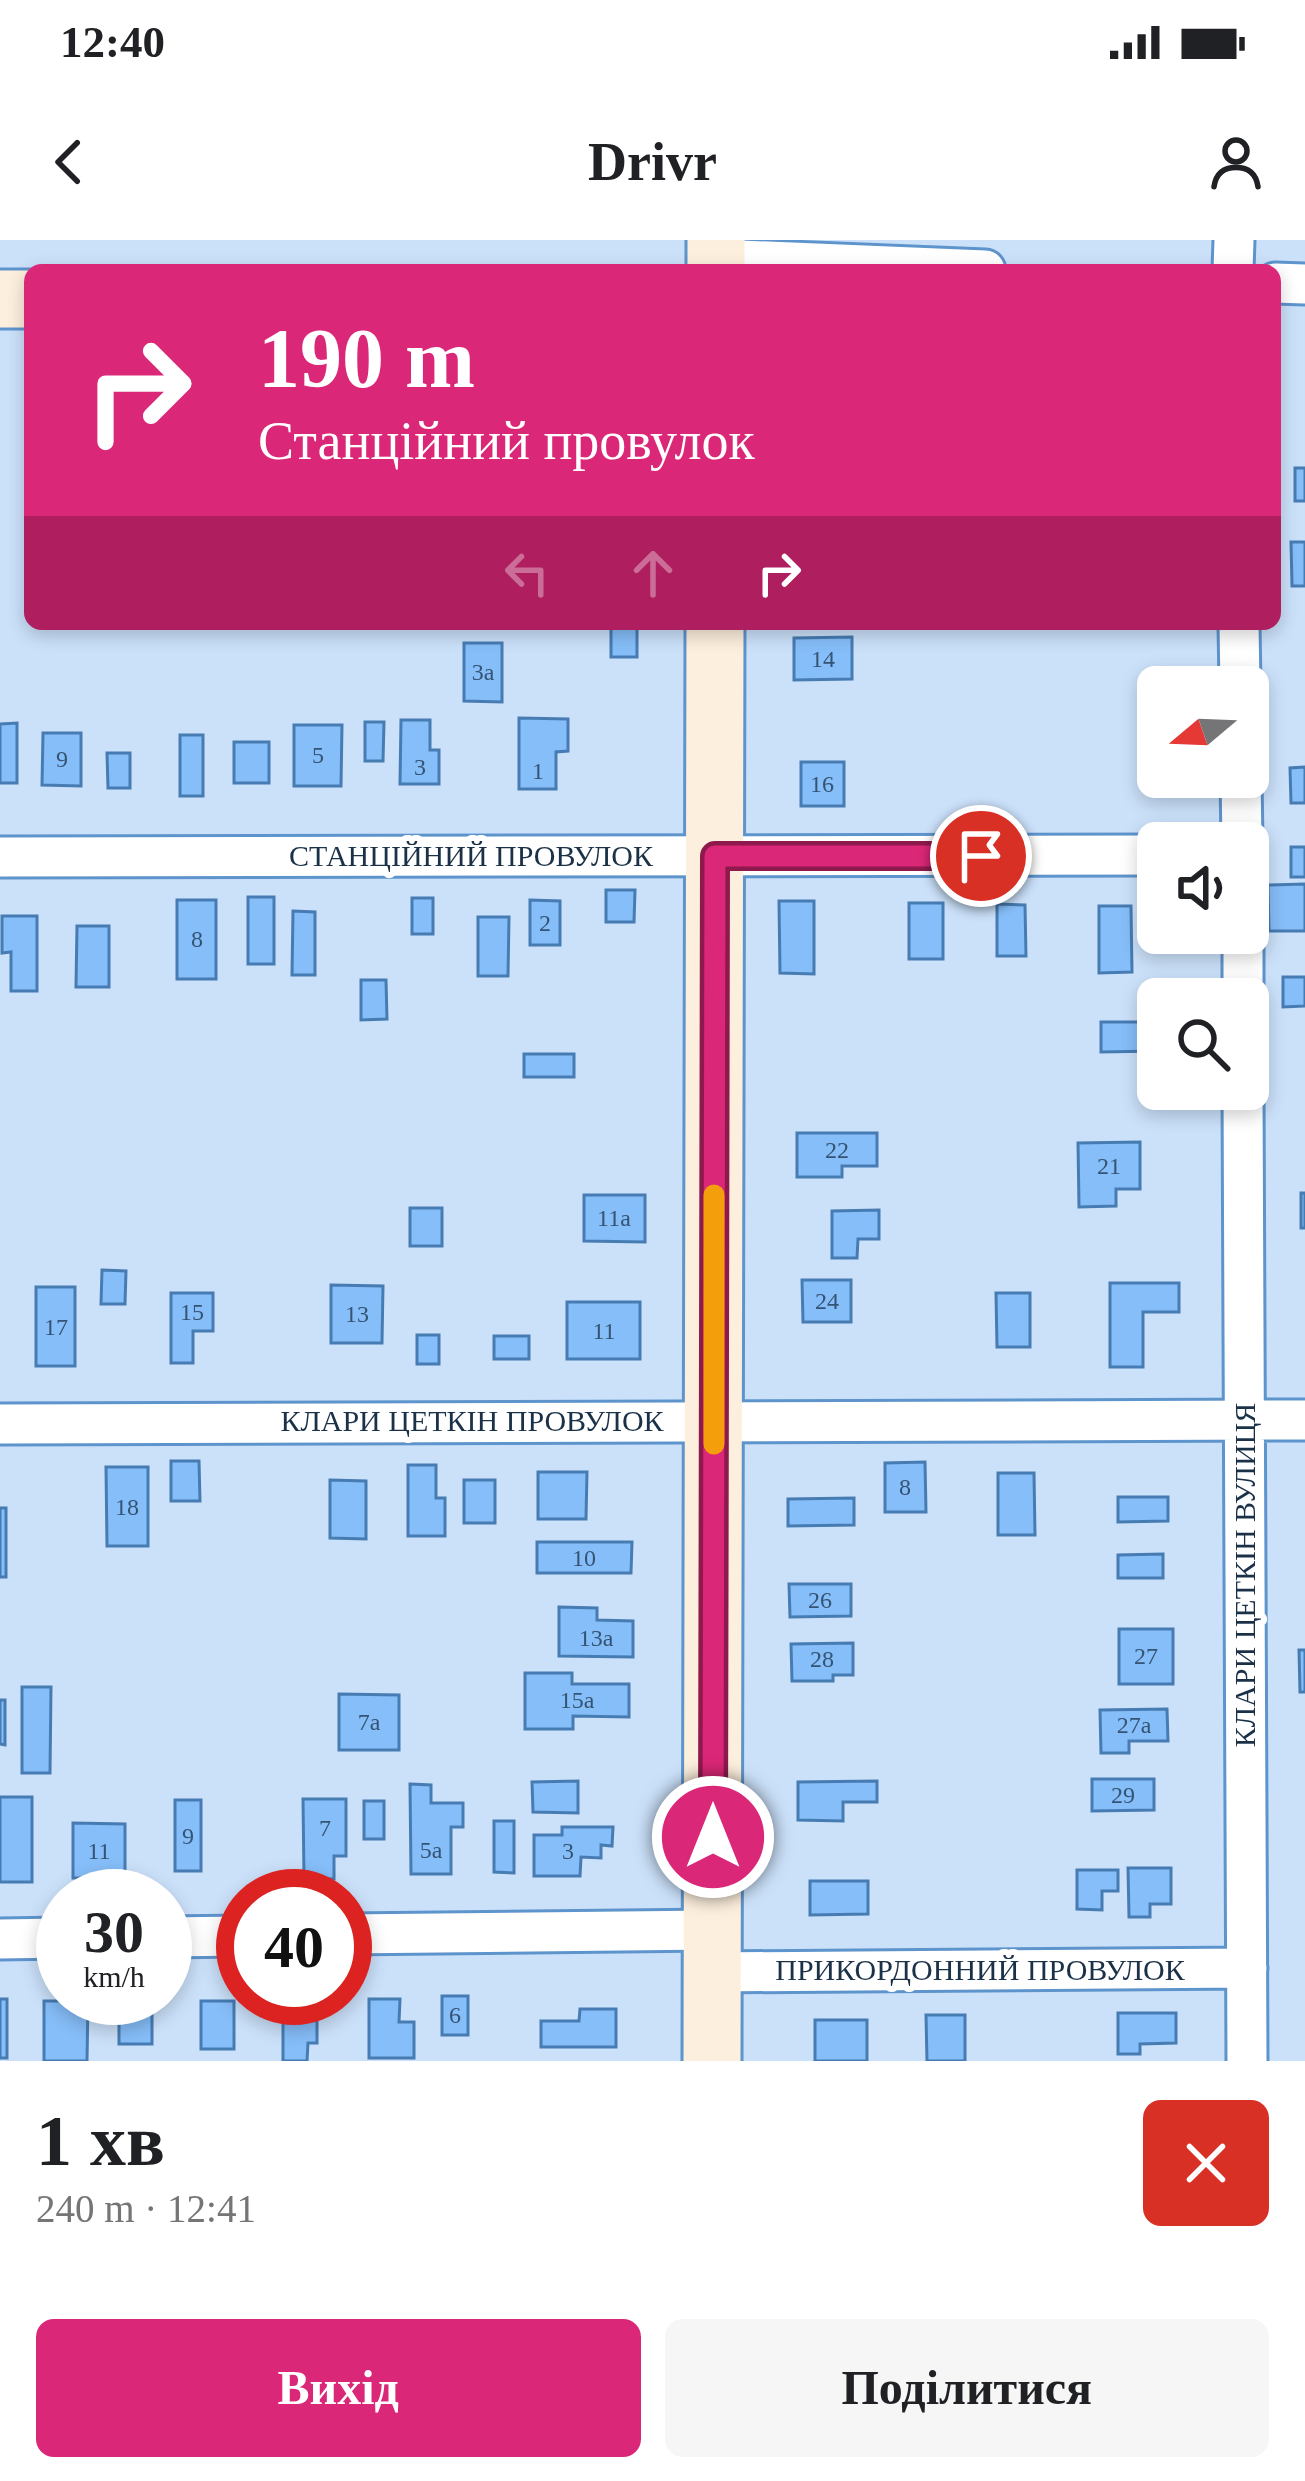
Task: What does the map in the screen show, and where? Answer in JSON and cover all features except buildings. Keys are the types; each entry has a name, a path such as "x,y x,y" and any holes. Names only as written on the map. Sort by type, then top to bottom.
{"street":[{"path":"716,256 870,264"},
{"path":"712,2061 715,630"},
{"path":"1239,630 1240,666"},
{"name":"СТАНЦІЙНИЙ ПРОВУЛОК","path":"0,857 1137,855"},
{"name":"КЛАРИ ЦЕТКІН ВУЛИЦЯ","path":"1243,1110 1247,2061"},
{"name":"КЛАРИ ЦЕТКІН ПРОВУЛОК","path":"0,1424 1305,1420"},
{"name":"ПРИКОРДОННИЙ ПРОВУЛОК","path":"372,1935 1247,1968"},
{"path":"0,1939 36,1938"}],"slow traffic":[{"path":"714,1195 714,1444"}],"route":[{"path":"713,1837 715,856 981,856"}]}
